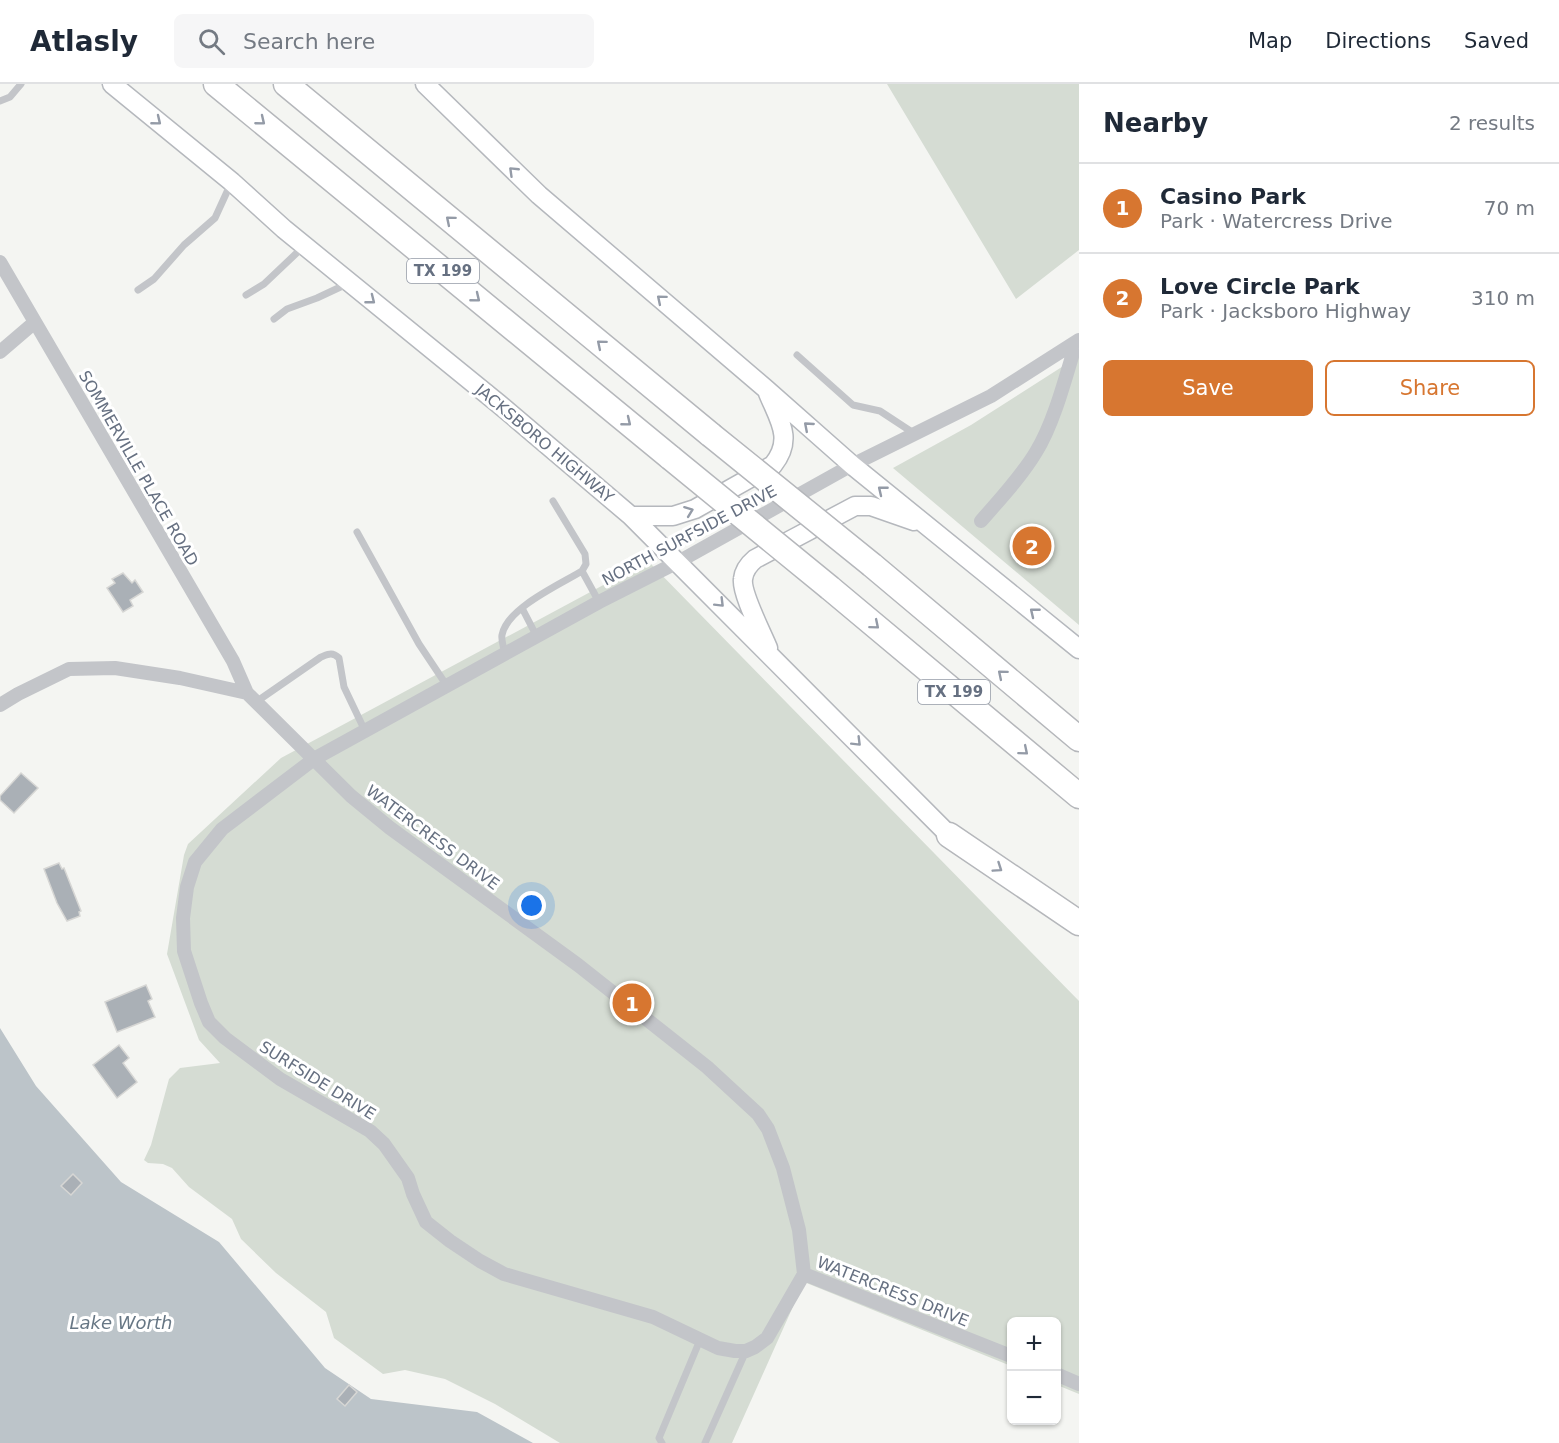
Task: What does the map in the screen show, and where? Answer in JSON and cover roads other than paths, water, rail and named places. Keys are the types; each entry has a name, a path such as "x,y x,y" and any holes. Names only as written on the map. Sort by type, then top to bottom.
{"highway":[{"name":"TX 199","path":"216,84 830,588 1079,796"},
{"name":"TX 199","path":"286,84 1079,739"},
{"path":"949,835 1079,923"}],"main road":[{"name":"JACKSBORO HIGHWAY","path":"112,84 631,516 949,835"},
{"path":"426,84 539,195 766,388 852,465 1079,649"},
{"path":"631,516 673,516 695,509 773,465 781,454 785,439 766,388"},
{"path":"771,655 742,580 746,568 755,559 855,507 871,506 925,524"}],"street":[{"name":"SOMMERVILLE PLACE ROAD","path":"0,262 252,697"},
{"path":"0,352 36,322"},
{"path":"981,521 1011,487 1037,451 1058,401 1077,341"},
{"name":"NORTH SURFSIDE DRIVE","path":"314,759 852,465 991,396 1077,341"},
{"path":"0,705 28,688 69,669 115,668 180,678 252,697"},
{"name":"WATERCRESS DRIVE","path":"252,697 351,796 390,828 578,965 707,1067 758,1114 768,1129 783,1168 799,1230 804,1274 1007,1354"},
{"name":"SURFSIDE DRIVE","path":"314,759 222,829 195,862 187,887 183,918 184,951 209,1022 225,1038 280,1079 370,1131 399,1163 408,1178 426,1222 450,1241 504,1274 653,1317 718,1348 746,1351"},
{"path":"746,1351 767,1338 804,1274"},
{"path":"1061,1376 1079,1384"}],"lane":[{"path":"0,101 10,97 21,84"},
{"path":"138,290 154,279 184,245 215,218 232,182"},
{"path":"246,296 264,284 305,245"},
{"path":"274,319 287,309 350,283"},
{"path":"797,355 853,405 880,411 915,434"},
{"path":"505,654 501,637 507,623 530,601 582,571 586,564 585,554 553,501"},
{"path":"357,532 419,644 447,686"},
{"path":"582,571 599,603"},
{"path":"522,608 537,637"},
{"path":"252,697 321,657 330,653 334,654 339,658 349,701 365,731"},
{"path":"662,1443 659,1438 700,1340"},
{"path":"705,1443 746,1351"}],"water":[{"name":"Lake Worth","path":"0,1028 36,1086 121,1182 219,1242 325,1368 371,1399 477,1412 533,1443 0,1443"}],"place":[{"name":"Love Circle Park","path":"1032,546"},
{"name":"Casino Park","path":"632,1003"}]}
